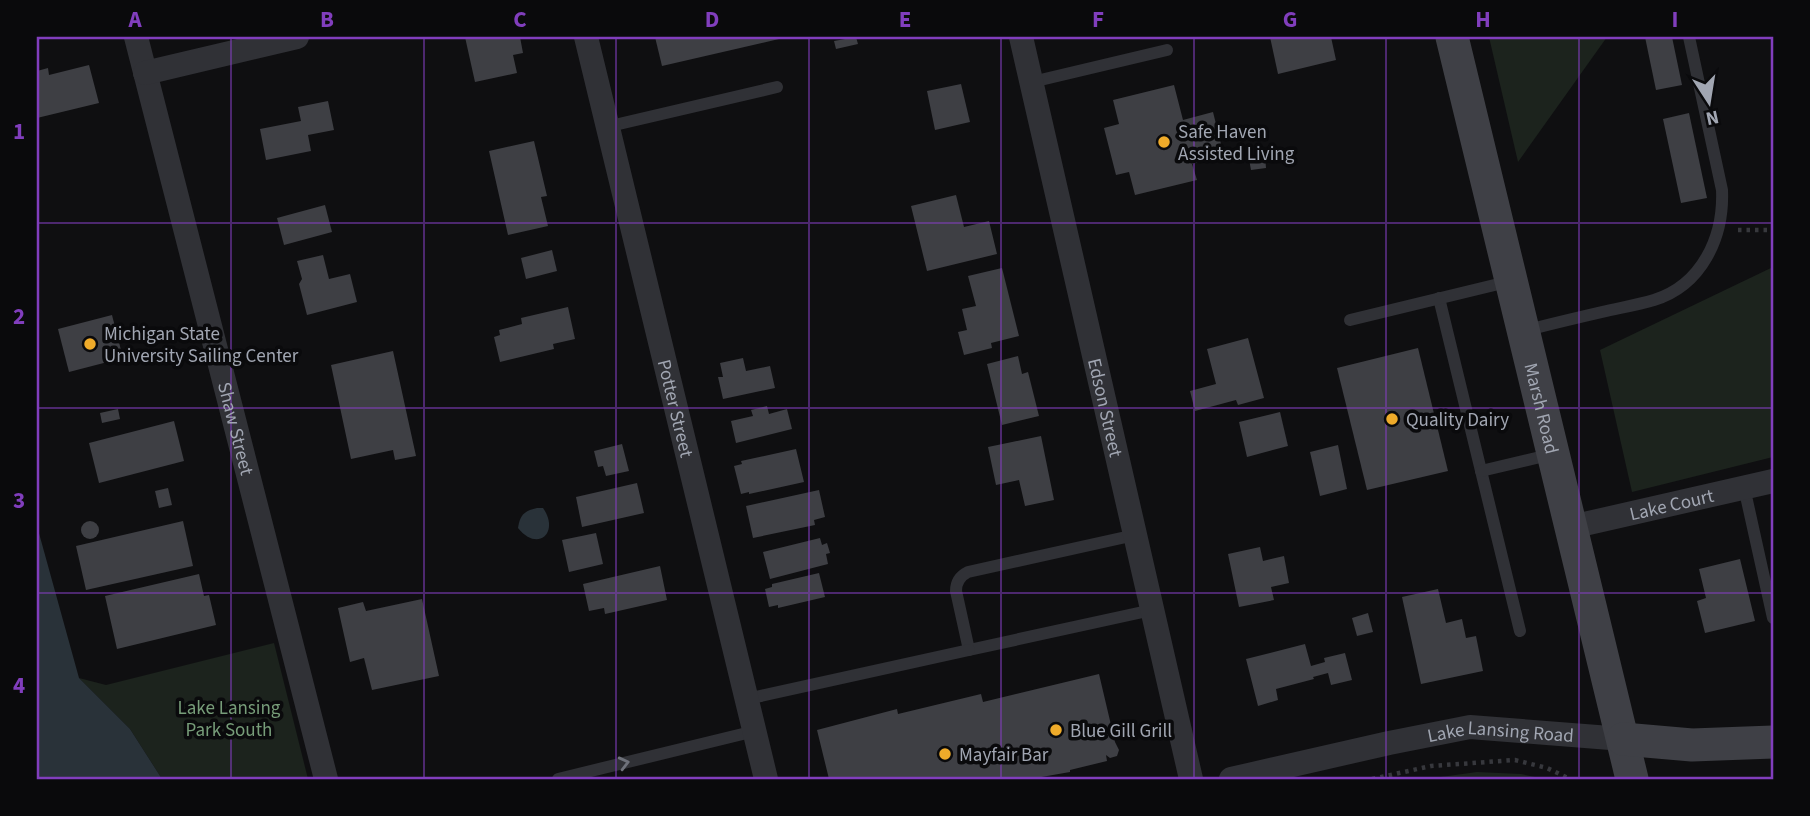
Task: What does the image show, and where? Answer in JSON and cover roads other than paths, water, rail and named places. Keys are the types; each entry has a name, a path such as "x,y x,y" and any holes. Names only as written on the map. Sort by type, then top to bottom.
{"main road":[{"name":"Marsh Road","path":"1452,37 1632,779"},
{"name":"Lake Lansing Road","path":"1623,739 1692,745 1773,742"}],"street":[{"name":"Shaw Street","path":"136,37 326,779"},
{"path":"145,73 297,37"},
{"name":"Potter Street","path":"586,37 766,779"},
{"name":"Edson Street","path":"1021,37 1191,779"},
{"name":"Lake Court","path":"1571,527 1773,481"},
{"name":"Lake Lansing Road","path":"1231,779 1470,727 1623,739"}],"lane":[{"path":"1523,331 1656,300 1679,286 1699,269 1708,256 1720,229 1722,190 1689,37"},
{"path":"1032,82 1167,50"},
{"path":"606,127 777,87"},
{"path":"1350,320 1512,281"},
{"path":"1439,298 1520,631"},
{"path":"1481,471 1553,454"},
{"path":"1744,487 1773,618"},
{"path":"969,650 956,591 956,585 962,575 1135,535"},
{"path":"747,699 1152,610"},
{"path":"558,779 755,731"}],"place":[{"name":"Safe Haven Assisted Living","path":"1164,142"},
{"name":"Michigan State University Sailing Center","path":"90,344"},
{"name":"Quality Dairy","path":"1392,419"},
{"name":"Blue Gill Grill","path":"1056,730"},
{"name":"Mayfair Bar","path":"945,754"}],"park label":[{"name":"Lake Lansing Park South","path":"229,718"}]}
